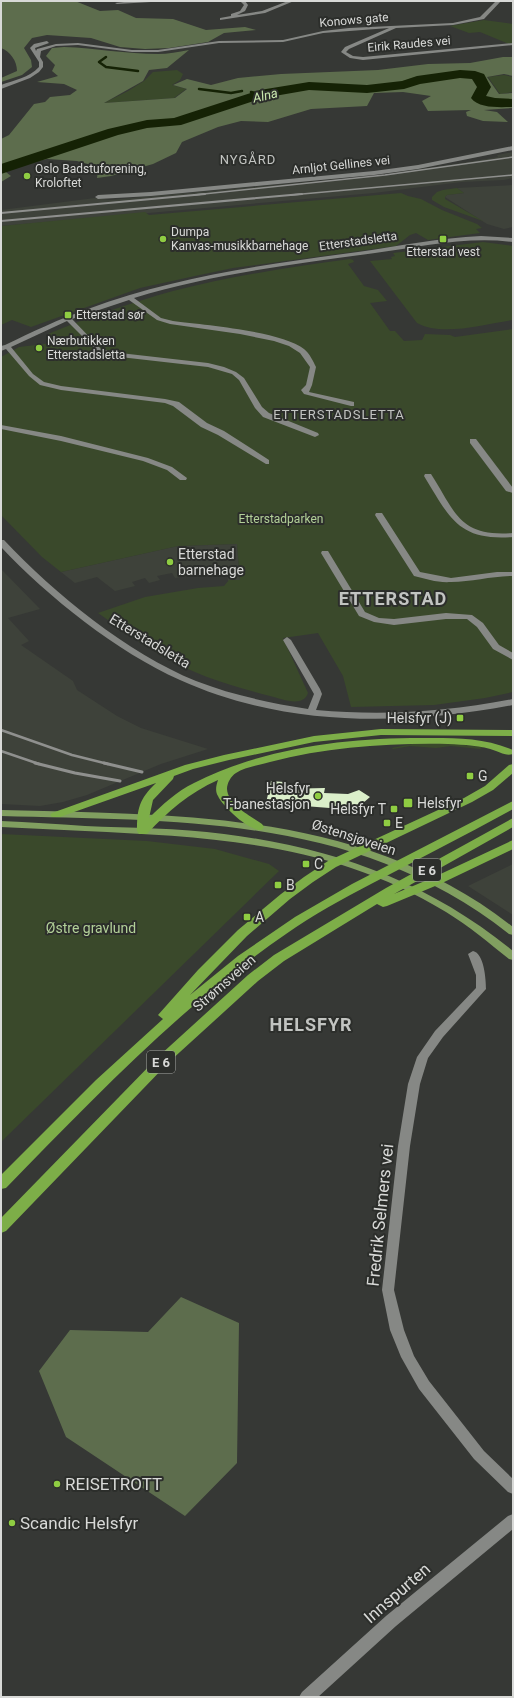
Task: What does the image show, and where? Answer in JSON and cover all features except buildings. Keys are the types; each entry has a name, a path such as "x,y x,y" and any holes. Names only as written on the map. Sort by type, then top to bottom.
{"highway":[{"path":"56,815 174,772 234,755 336,736 407,732 496,734 513,732"},
{"path":"496,734 513,737"},
{"path":"143,832 167,806 196,786 230,772 267,760 303,752 382,742 465,742 490,745 512,751"},
{"path":"136,1048 186,990 242,935 285,896 332,864 468,800 489,788 513,767"},
{"path":"143,832 143,818 146,800 174,772"},
{"path":"230,772 225,777 221,786 222,795 228,803 258,827"},
{"path":"476,824 513,796"},
{"name":"Strømsveien","path":"1,1184 136,1048 204,990 282,930 328,902 513,804"},
{"name":"Strømsveien","path":"1,1227 164,1059 209,1016 253,978 279,958 341,920 513,822"},
{"path":"341,920 436,881 513,844"}],"main road":[{"name":"Østensjøveien","path":"1,813 206,821 258,827 299,834 360,852 400,866 476,905 513,932"},
{"name":"Østensjøveien","path":"1,824 224,837 280,846 343,863 387,879 458,916 511,955"}],"street":[{"path":"117,4 166,1"},
{"path":"242,1 246,5 242,12 222,19 263,12 292,1"},
{"name":"Konows gate","path":"113,48 136,51 158,51 219,42 277,42 337,30 395,26 446,25 474,20 487,14 499,1"},
{"name":"Eirik Raudes vei","path":"395,26 391,30 343,51 345,55 354,58 376,58 513,44"},
{"path":"1,87 30,76 39,70 41,65 38,56 33,52 32,47 40,44 57,40 83,40 113,48"},
{"path":"38,56 40,50 56,45 78,44 113,48"},
{"name":"Arnljot Gellines vei","path":"98,197 151,194 381,172 440,163 513,148"},
{"name":"Etterstadsletta","path":"266,462 221,433 204,425 176,404 165,401 60,388 42,384 31,376 4,347 68,319 130,298 182,284 267,266 457,240 496,238 513,240"},
{"path":"130,298 159,319 172,323 270,338 287,343 300,350 308,358 313,367 310,385 305,390 306,393 351,404"},
{"path":"68,319 99,350 120,355 208,365 222,368 234,373 242,380 259,408 266,415 315,435"},
{"path":"1,427 35,432 141,459 177,472 183,478"},
{"path":"473,441 513,491"},
{"path":"428,476 460,525 476,534 500,537 513,535"},
{"path":"379,515 417,574 434,579 451,580 502,573 513,574"},
{"name":"Etterstadsletta","path":"1,542 49,588 83,615 162,668 199,685 232,696 272,706 311,712 363,717 411,716 460,712 513,702"},
{"path":"325,553 362,614 377,620 394,622 446,616 469,617 480,625 496,647 513,658"},
{"path":"287,640 316,688 318,694 311,712"},
{"name":"Fredrik Selmers vei","path":"474,954 481,975 481,989 439,1034 423,1058 414,1084 404,1146 388,1290 397,1330 408,1357 424,1385 480,1455 513,1488"},
{"name":"Innspurten","path":"307,1697 391,1621 513,1520"}],"shaded area":[{"path":"513,152 513,178 504,180 462,182 374,193 1,226 1,210 95,198 109,200 374,176 498,157 497,155"},
{"path":"513,185 513,227 504,229 487,224 445,197 447,195 464,193 457,188"},
{"name":"Etterstad barnehage","path":"237,544 240,580 228,581 226,568 211,569 212,573 201,575 199,570 184,571 186,576 175,578 172,573 157,576 160,580 149,583 145,578 132,582 135,586 115,591 97,577 75,583 61,572 178,546"},
{"path":"1,569 40,609 8,618 29,641 21,645 73,681 77,690 117,716 141,728 208,749 161,764 87,795 63,802 40,806 1,804"},
{"path":"513,864 513,915 468,886"}],"green space":[{"path":"1,1 75,1 100,11 118,10 136,18 173,19 206,30 245,27 256,30 224,33 208,42 169,48 145,49 120,47 91,38 47,35 32,38 24,48 31,60 32,67 22,75 1,82 1,78 17,71 17,67 7,51 1,48"},
{"path":"484,20 513,24 513,43 509,44 480,32 469,33 450,26"},
{"path":"64,47 146,54 166,54 189,50 167,68 149,70 143,81 104,103 175,98 187,89 173,85 187,79 211,85 238,78 281,74 378,70 428,64 470,63 503,57 513,57 513,76 504,74 487,77 499,94 513,93 513,108 484,110 497,112 508,122 483,121 467,116 466,112 471,110 428,111 422,101 431,96 403,92 374,93 367,106 311,109 268,122 241,121 218,127 182,142 176,153 153,164 111,176 97,178 98,171 95,166 77,161 47,159 2,169 11,176 1,182 1,139 9,135 34,104 45,102 50,97 70,95 77,90 64,84 37,82 58,76 52,71 55,65 46,56 52,48"},
{"path":"177,70 183,74 180,80 172,85 186,89 174,98 104,103 144,81 153,72"},
{"path":"504,75 513,77 513,92 500,94 488,77"},
{"path":"457,188 464,193 447,195 445,199 483,221 444,207 432,200 432,197 437,192"},
{"path":"401,193 421,199 442,210 477,224 482,228 476,229 480,233 428,240 416,233 410,235 396,246 233,268 140,288 31,327 12,320 1,325 1,226 145,212 149,215"},
{"path":"483,242 513,246 513,320 451,329 427,327 417,323 370,261 392,259 391,257 395,256 393,253"},
{"name":"Etterstadparken","path":"350,259 354,262 348,264 364,286 378,290 387,301 370,303 390,331 395,331 404,341 422,340 425,334 450,335 455,337 513,329 513,692 485,698 434,705 351,707 343,676 318,633 283,638 308,693 302,700 286,700 213,679 186,668 159,654 98,613 145,597 198,588 224,586 229,580 240,580 237,544 178,546 61,572 42,557 1,515 1,357 19,347 52,343 48,334 141,300 173,291 261,272"},
{"path":"412,744 456,744 484,747 480,749 451,746 436,748 410,746 392,748"},
{"name":"Østre gravlund","path":"1,834 147,841 215,849 269,864 279,871 1,1142"},
{"path":"181,1297 239,1323 237,1463 185,1516 66,1437 39,1371 70,1330 148,1332"}],"waterway":[{"path":"106,57 99,62 106,67 138,71"},
{"name":"Alna","path":"1,169 113,132 147,124 176,122 260,94 309,86 367,89 404,85 417,80 460,74 475,75 479,77 484,87 478,98 491,102 513,103"},
{"path":"199,89 231,93 242,91"},
{"name":"Alna","path":"251,92 260,94"}],"railway":[{"path":"194,195 385,175 513,157"},
{"path":"291,195 513,175"},
{"path":"1,213 205,194"},
{"path":"1,221 302,194"},
{"path":"1,730 72,755 104,763"},
{"path":"1,751 39,764"},
{"path":"35,763 39,764"},
{"path":"104,763 142,772"},
{"path":"104,763 108,764"},
{"path":"39,764 75,773 120,781"}],"place":[{"name":"Oslo Badstuforening, Kroloftet","path":"27,176"},
{"name":"Dumpa Kanvas-musikkbarnehage","path":"163,239"},
{"name":"Etterstad vest","path":"443,239"},
{"name":"Etterstad sør","path":"68,315"},
{"name":"Nærbutikken Etterstadsletta","path":"39,348"},
{"name":"Etterstad barnehage","path":"170,562"},
{"name":"Helsfyr (J)","path":"460,718"},
{"name":"G","path":"470,776"},
{"name":"Helsfyr T-banestasjon","path":"318,796"},
{"name":"Helsfyr","path":"408,803"},
{"name":"Helsfyr T","path":"394,809"},
{"name":"E","path":"387,823"},
{"name":"C","path":"306,864"},
{"name":"B","path":"278,885"},
{"name":"A","path":"247,917"},
{"name":"REISETROTT","path":"57,1484"},
{"name":"Scandic Helsfyr","path":"12,1523"}],"district":[{"name":"NYGÅRD","path":"248,159"},
{"name":"ETTERSTADSLETTA","path":"339,414"},
{"name":"ETTERSTAD","path":"393,599"},
{"name":"HELSFYR","path":"311,1025"}]}
